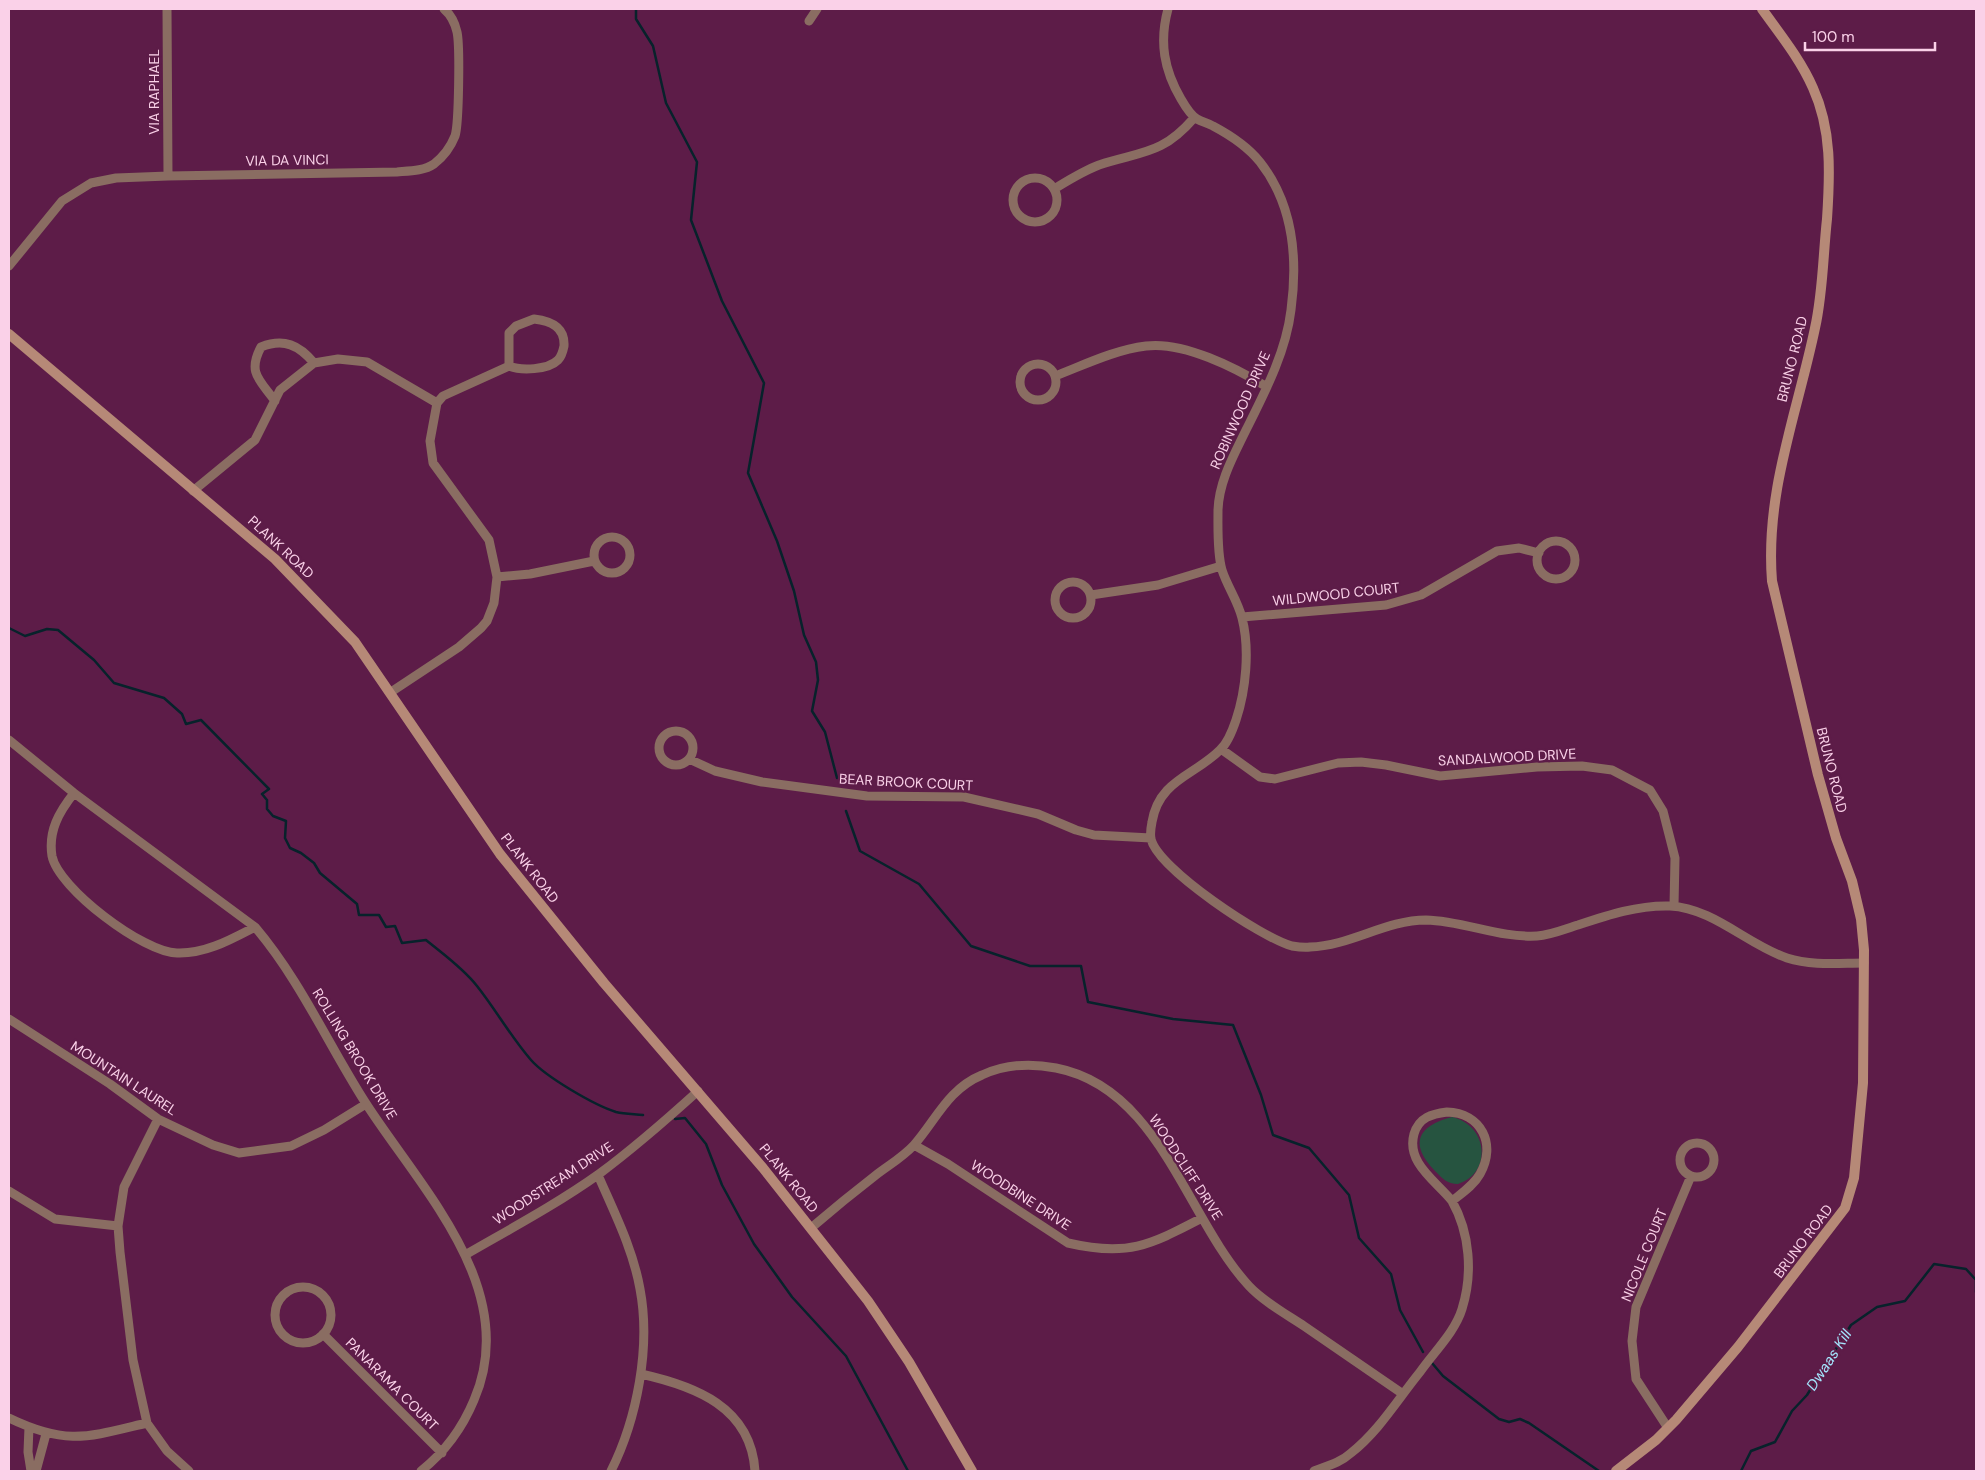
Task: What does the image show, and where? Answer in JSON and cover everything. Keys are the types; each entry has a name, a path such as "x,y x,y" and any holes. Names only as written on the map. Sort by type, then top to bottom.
{"street":[{"name":"VIA RAPHAEL","path":"167,9 168,176"},
{"name":"VIA DA VINCI","path":"9,266 62,201 91,182 116,178 168,176 397,172 419,170 434,164 449,148 456,134 458,40 451,15 444,9"},
{"path":"809,20 817,9"},
{"path":"1054,189 1082,172 1165,145 1194,118 1171,81 1166,64 1163,37 1168,9"},
{"name":"BRUNO ROAD","path":"1616,1471 1668,1428 1738,1347 1827,1234 1849,1200 1854,1178 1863,1083 1864,963 1859,909 1818,775 1772,581 1770,554 1774,497 1815,328 1820,294 1829,192 1828,140 1813,88 1791,49 1762,9"},
{"name":"ROBINWOOD DRIVE","path":"1151,838 1153,816 1161,795 1221,749 1235,724 1243,694 1245,649 1242,617 1221,566 1218,506 1224,476 1279,358 1291,312 1293,247 1285,207 1274,182 1258,160 1241,144 1211,124 1194,118"},
{"path":"1028,179 1043,179 1054,189 1057,205 1052,215 1042,221 1026,220 1015,208 1014,193 1019,185 1028,179"},
{"path":"391,692 459,647 481,628 491,613 498,576 489,540 433,463 430,441 437,403 443,396 509,366 517,369 543,366 557,361 563,352 564,338 560,329 548,321 534,319 516,326 509,333 509,366"},
{"name":"PLANK ROAD","path":"9,334 193,491 261,546 317,600 355,642 500,854 604,983 698,1090 812,1228 868,1301 909,1362 972,1471"},
{"path":"275,401 256,374 254,361 261,347 280,343 291,345 303,349 314,364"},
{"path":"1055,376 1101,358 1147,346 1180,349 1202,356 1250,376 1267,387"},
{"path":"193,491 220,471 255,440 280,390 314,364 338,359 367,362 437,403"},
{"path":"1035,364 1045,365 1055,376 1055,387 1045,398 1030,398 1020,386 1023,372 1035,364"},
{"path":"607,537 618,537 629,548 628,563 616,573 601,570 594,561 595,546 607,537"},
{"path":"1562,542 1574,553 1575,564 1566,577 1550,578 1539,568 1539,553 1546,544 1562,542"},
{"name":"WILDWOOD COURT","path":"1242,617 1386,605 1421,595 1497,551 1519,548 1539,553"},
{"path":"498,576 530,574 594,561"},
{"path":"1091,595 1158,585 1221,566"},
{"path":"1072,582 1086,587 1091,595 1088,610 1080,616 1064,616 1055,603 1058,589 1072,582"},
{"name":"ROLLING BROOK DRIVE","path":"9,740 74,793 255,927 278,953 311,1006 330,1045 366,1104 402,1154 465,1255 482,1300 487,1326 486,1355 481,1384 457,1436 442,1453 421,1471"},
{"name":"SANDALWOOD DRIVE","path":"1221,749 1260,777 1275,779 1338,764 1360,762 1386,764 1440,776 1537,767 1582,766 1612,770 1650,790 1663,811 1675,858 1674,906"},
{"name":"BEAR BROOK COURT","path":"689,759 715,772 762,782 867,796 964,796 1038,814 1076,830 1094,835 1151,838"},
{"path":"74,793 61,810 54,825 52,857 60,873 73,888 117,927 158,950 176,954 204,950 255,927"},
{"path":"1151,838 1157,852 1167,864 1195,888 1257,928 1291,946 1310,947 1330,944 1402,922 1425,920 1453,923 1504,935 1539,936 1640,907 1674,906 1699,913 1765,949 1789,959 1814,963 1864,963"},
{"name":"MOUNTAIN LAUREL","path":"9,1019 110,1084 158,1120 213,1145 239,1153 264,1152 299,1142 324,1130 366,1104"},
{"name":"WOODCLIFF DRIVE","path":"812,1228 841,1202 914,1145 931,1120 956,1090 982,1074 1021,1065 1037,1065 1066,1070 1093,1081 1106,1089 1140,1120 1157,1143 1202,1218 1249,1286 1276,1307 1403,1394"},
{"name":"WOODSTREAM DRIVE","path":"465,1255 598,1174 650,1134 698,1090"},
{"path":"1314,1471 1340,1462 1352,1453 1403,1394 1451,1330 1462,1310 1469,1263 1465,1237 1458,1212 1452,1202 1418,1164 1412,1146 1420,1121 1433,1114 1458,1112 1472,1118 1485,1135 1486,1150 1481,1173 1473,1184 1452,1202"},
{"path":"158,1120 124,1187 118,1226 133,1360 147,1423 167,1451 189,1471"},
{"name":"WOODBINE DRIVE","path":"914,1145 948,1164 1068,1242 1091,1248 1114,1250 1156,1242 1202,1218"},
{"path":"598,1174 624,1233 640,1289 643,1313 641,1374 637,1398 611,1471"},
{"name":"NICOLE COURT","path":"1668,1428 1636,1379 1632,1341 1636,1307 1691,1176"},
{"path":"9,1191 55,1219 118,1226"},
{"path":"302,1288 313,1289 322,1295 328,1304 331,1314 329,1325 323,1334 314,1340 304,1343 293,1341 284,1335 278,1326 276,1316 277,1305 283,1296 292,1290 302,1288"},
{"name":"PANARAMA COURT","path":"323,1334 442,1453"},
{"path":"641,1374 675,1382 701,1392 723,1407 746,1434 755,1471"},
{"path":"9,1418 46,1434 76,1438 147,1423"},
{"path":"29,1427 28,1452 31,1471"},
{"path":"36,1471 46,1434"}],"green space":[{"path":"1452,1117 1464,1122 1473,1129 1482,1149 1481,1160 1477,1170 1469,1178 1458,1184 1448,1182 1435,1171 1422,1152 1420,1144 1424,1131 1431,1125"}],"waterway":[{"path":"636,9 636,19 653,46 666,103 697,162 691,220 722,301 764,383 748,473 777,541 794,591 804,635 816,662 818,680 812,711 825,732 837,778"},
{"path":"9,628 25,636 47,629 58,630 94,660 114,683 164,698 182,714 186,724 201,720 269,789 262,794 267,800 267,809 273,816 286,821 285,838 290,848 301,853 314,863 320,873 357,904 359,915 379,915 386,927 395,926 402,943 426,940 466,973 538,1067 571,1090 596,1103 619,1113 643,1115"},
{"path":"846,811 860,851 919,884 971,946 1030,966 1081,966 1088,1002 1173,1019 1233,1025 1261,1095 1273,1135 1309,1148 1349,1195 1359,1238 1391,1274 1400,1310 1423,1352"},
{"path":"675,1119 685,1118 706,1144 722,1185 754,1244 792,1297 846,1356 908,1471"},
{"name":"Dwaas Kill","path":"1741,1471 1751,1451 1775,1442 1792,1411 1807,1395 1851,1325 1877,1307 1905,1301 1934,1264 1966,1269 1976,1280 1976,1292"},
{"path":"1432,1363 1443,1376 1499,1419 1509,1422 1520,1419 1529,1423 1599,1471"}]}
